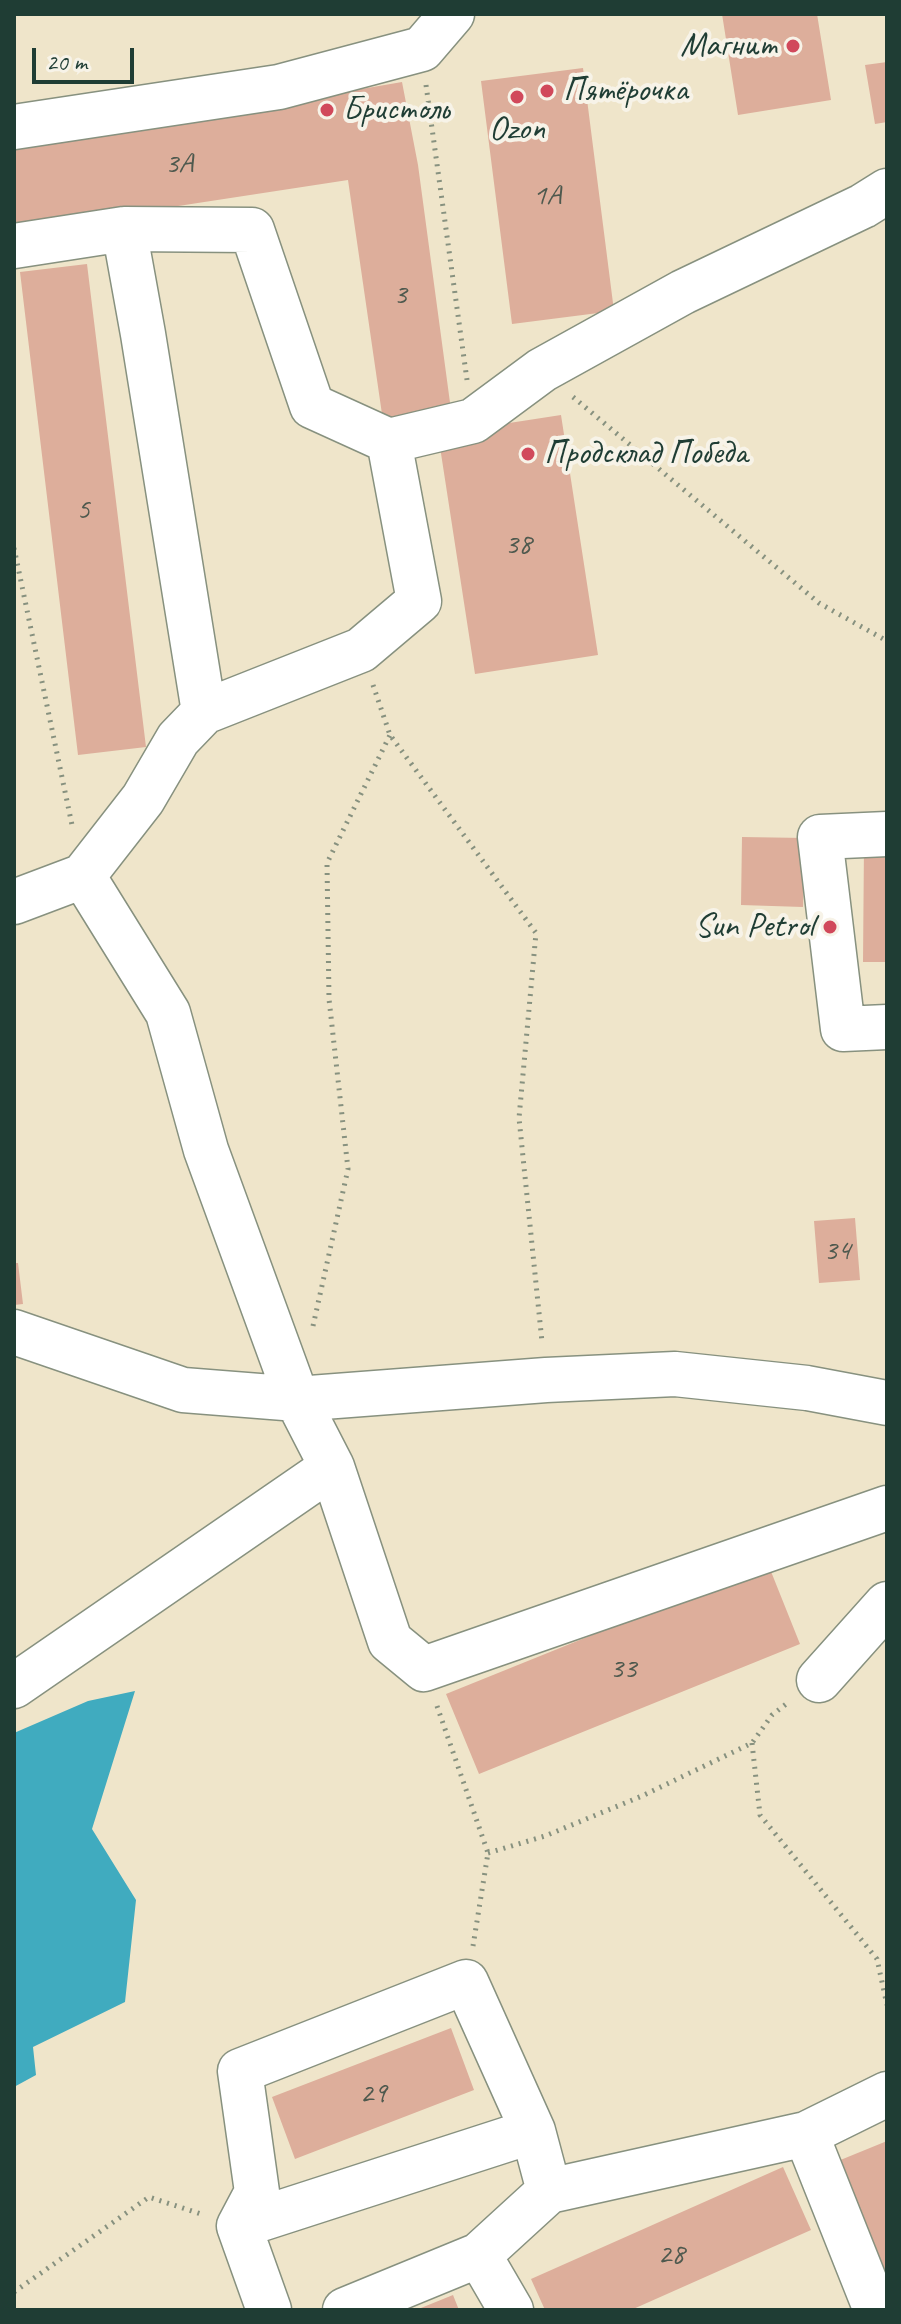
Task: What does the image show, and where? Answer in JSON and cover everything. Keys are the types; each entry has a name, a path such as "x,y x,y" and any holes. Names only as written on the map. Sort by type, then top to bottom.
{"lane":[{"path":"14,127 279,87 422,49 452,14"},
{"path":"14,246 124,229 252,230 312,406 389,441 473,421 542,370 683,292 863,206 887,191"},
{"path":"124,229 204,712"},
{"path":"14,902 83,876 143,799 178,739 204,712 361,650 419,601 389,441"},
{"path":"887,834 820,837 843,1029 887,1027"},
{"path":"83,876 168,1013 206,1150 297,1399 332,1467 390,1641 424,1669 887,1508"},
{"path":"14,1332 183,1390 297,1399 546,1380 675,1374 807,1388 887,1403"},
{"path":"14,1686 332,1467"},
{"path":"819,1680 887,1604"},
{"path":"269,2310 239,2226 257,2192 240,2071 466,1982 533,2131 549,2191"},
{"path":"345,2310 479,2255 549,2191 806,2134 887,2094"},
{"path":"239,2226 533,2131"},
{"path":"806,2134 876,2310"},
{"path":"479,2255 511,2310"}],"path":[{"path":"422,49 473,421"},
{"path":"542,370 819,603 887,641"},
{"path":"14,548 83,876"},
{"path":"361,650 390,735 536,933 519,1118 546,1380"},
{"path":"311,1338 348,1169 329,999 327,863 390,735"},
{"path":"424,1669 488,1853 466,1982"},
{"path":"488,1853 545,1836 642,1796 752,1743 772,1715"},
{"path":"752,1743 760,1815 877,1959 887,2005"},
{"path":"14,2292 149,2197 239,2226"}],"water":[{"path":"135,1691 92,1829 136,1900 125,2002 33,2047 36,2075 14,2087 14,1733 88,1701"}],"building":[{"path":"722,14 817,14 831,100 738,115"},
{"path":"887,62 887,122 875,124 865,65"},
{"path":"583,68 614,311 512,324 481,81"},
{"path":"402,82 418,165 451,410 383,421 348,180 15,231 14,149"},
{"path":"87,264 146,747 78,755 20,272"},
{"path":"561,415 598,655 475,674 438,434"},
{"path":"742,837 805,838 803,907 741,905"},
{"path":"864,844 887,844 887,962 863,962"},
{"path":"855,1218 860,1280 819,1283 814,1221"},
{"path":"14,1263 18,1263 23,1304 14,1305"},
{"path":"768,1564 800,1644 479,1774 446,1694"},
{"path":"451,2028 474,2090 295,2159 272,2097"},
{"path":"887,2141 887,2283 838,2161"},
{"path":"783,2167 811,2230 631,2310 545,2310 531,2279"},
{"path":"453,2295 459,2310 416,2310"}],"place":[{"name":"Магнит","path":"793,46"},
{"name":"Пятёрочка","path":"547,91"},
{"name":"Ozon","path":"517,97"},
{"name":"Бристоль","path":"327,110"},
{"name":"Продсклад Победа","path":"528,454"},
{"name":"Sun Petrol","path":"830,927"}]}
